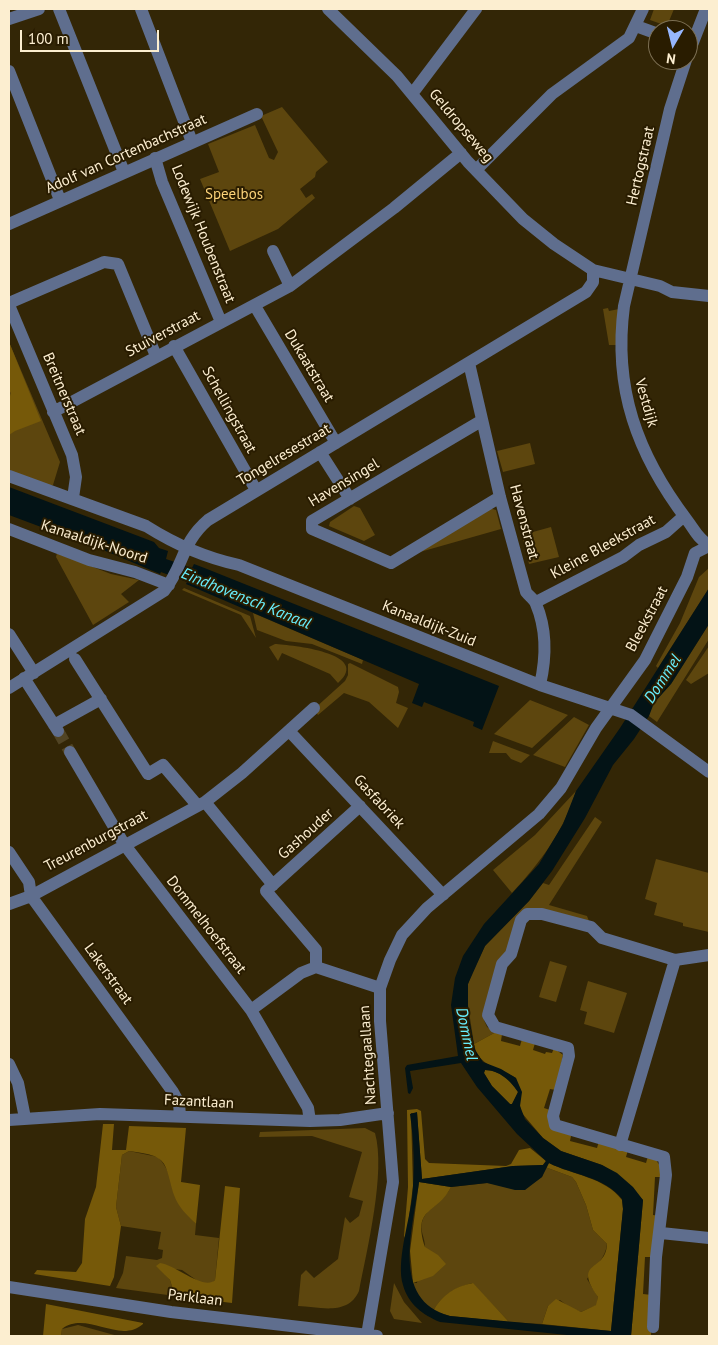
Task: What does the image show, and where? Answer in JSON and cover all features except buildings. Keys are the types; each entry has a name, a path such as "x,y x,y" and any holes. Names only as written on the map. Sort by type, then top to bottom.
{"street":[{"path":"9,19 38,9"},
{"path":"59,9 124,172"},
{"path":"141,9 192,142"},
{"name":"Geldropseweg","path":"328,9 388,67 461,153 523,220 593,270 631,277"},
{"path":"412,94 476,9"},
{"path":"476,170 552,94 629,38 643,9"},
{"path":"698,27 706,9"},
{"path":"636,26 648,30"},
{"name":"Hertogstraat","path":"631,277 670,109 683,70"},
{"path":"9,71 60,200"},
{"name":"Adolf van Cortenbachstraat","path":"9,224 257,114"},
{"name":"Stuiverstraat","path":"55,417 156,356 290,286 394,208 461,153"},
{"name":"Lodewijk Houbenstraat","path":"155,158 162,182 221,322"},
{"path":"273,251 290,286"},
{"name":"Geldropseweg","path":"574,258 660,286 672,292 709,296"},
{"path":"9,304 104,262 118,264 156,356"},
{"name":"Tongelresestraat","path":"9,688 164,591 171,581 188,543 208,520 586,292 592,282 593,270"},
{"name":"Vestdijk","path":"631,277 620,338 621,373 628,405 644,448 687,519 696,525 709,544"},
{"name":"Breitnerstraat","path":"9,304 75,464 76,477 73,498"},
{"name":"Dukaatstraat","path":"254,306 336,442"},
{"name":"Schellingstraat","path":"174,346 256,490"},
{"name":"Havenstraat","path":"469,363 500,497 526,592 536,602 545,642 545,665 540,685"},
{"name":"Havensingel","path":"482,421 312,521 312,529 391,563 500,497"},
{"path":"320,452 350,499"},
{"name":"Kanaaldijk-Zuid","path":"9,476 225,555 239,565 540,685 628,714 645,724 709,772"},
{"name":"Kleine Bleekstraat","path":"536,602 623,557 639,545 687,519"},
{"name":"Kanaaldijk-Noord","path":"9,530 90,560 171,581"},
{"name":"Bleekstraat","path":"610,708 645,660 687,577 695,554 709,544"},
{"path":"9,634 56,728 102,698"},
{"path":"75,659 102,698 148,774 163,765 274,885 266,891 316,950 316,967"},
{"name":"Treurenburgstraat","path":"9,904 31,896 201,804 223,789 290,732 314,708"},
{"name":"Nachtegaallaan","path":"372,1336 393,1182 380,1021 380,988 390,960 402,935 443,895 539,814 561,788 610,708"},
{"name":"Gasfabriek","path":"290,732 443,895"},
{"name":"Dommelhoefstraat","path":"70,752 124,844 251,1010 308,1108 310,1121"},
{"name":"Gashouder","path":"274,885 360,806"},
{"name":"Lakerstraat","path":"9,852 29,882 31,896 173,1092 179,1103 180,1116"},
{"path":"653,1328 656,1257 661,1233 666,1175 664,1158 559,1126 553,1119 569,1056 568,1048 495,1027 488,1015 502,964 511,954 521,920 527,914 542,914 591,928 602,938 675,960 709,955"},
{"path":"620,1145 675,960"},
{"path":"251,1010 301,973 316,967 380,988"},
{"path":"9,1064 18,1083 26,1118"},
{"name":"Fazantlaan","path":"9,1120 100,1114 310,1121 340,1120 388,1113"},
{"path":"661,1233 709,1238"},
{"name":"Parklaan","path":"9,1287 171,1312 372,1336"}],"green space":[{"path":"654,9 674,9 669,20 650,20"},
{"name":"Speelbos","path":"282,107 328,162 316,172 315,177 300,189 306,198 312,194 315,198 278,229 230,251 200,179 219,172 208,144 255,125 269,158 274,160 278,152 261,116"},
{"path":"608,308 609,311 619,309 616,345 609,345 603,309"},
{"path":"9,342 60,462 53,485 43,486 9,473"},
{"path":"530,443 535,464 503,472 497,451"},
{"path":"354,506 360,508 375,535 364,541 329,526 330,522"},
{"path":"489,508 496,510 501,529 420,552"},
{"path":"551,527 559,557 529,564 522,535"},
{"path":"57,553 111,574 139,580 121,594 129,602 93,625 56,557"},
{"path":"709,568 709,588 658,668 656,666 680,623 699,577"},
{"path":"184,588 250,616 256,638 241,615 182,590"},
{"path":"253,613 363,660 362,664 312,644 286,641 257,630"},
{"path":"709,624 709,639 657,722 649,716 652,705 673,681"},
{"path":"275,644 297,646 326,653 338,658 345,664 346,673 338,683 330,674 282,653 278,661 269,647"},
{"path":"709,646 709,673 691,684 686,680"},
{"path":"350,663 398,687 399,692 396,703 408,708 398,728 369,702 344,693 318,715 314,709 345,681 348,675 348,664"},
{"path":"530,700 568,715 532,748 494,734"},
{"path":"574,717 589,725 565,767 533,755"},
{"path":"493,741 530,755 521,763 511,759 506,753 489,753"},
{"path":"576,791 565,820 550,846 512,893 493,870 535,835"},
{"path":"595,817 602,822 549,905 587,916 589,921 526,912 484,1020 487,1027 496,1032 474,1044 467,999 468,984 485,946 529,901 543,883 549,885"},
{"path":"656,859 709,873 709,932 683,926 683,923 654,915 657,903 645,899"},
{"path":"550,961 567,966 556,1002 539,997"},
{"path":"588,981 627,993 614,1033 584,1024 587,1012 580,1010"},
{"path":"365,1128 375,1133 378,1149 378,1168 374,1211 359,1291 354,1299 341,1307 298,1306 301,1275 306,1270 314,1278 338,1259 345,1217 350,1223 359,1216 363,1201 349,1197 362,1152 312,1136 259,1137 260,1132"},
{"path":"129,1151 158,1157 169,1173 185,1208 196,1224 195,1235 219,1238 215,1280 212,1283 202,1284 182,1270 159,1267 170,1280 175,1296 116,1288 123,1273 126,1256 157,1260 162,1258 163,1250 158,1249 161,1232 121,1226 116,1207 122,1155"},
{"path":"545,1167 572,1177 586,1205 593,1230 607,1244 602,1258 587,1279 598,1297 597,1305 581,1312 570,1308 560,1300 548,1306 542,1324 509,1322 472,1283 450,1293 440,1301 433,1311 430,1309 417,1295 413,1283 417,1283 424,1257 425,1245 422,1223 429,1210 445,1196 451,1187 487,1183 532,1184 542,1177"},
{"path":"394,1283 404,1302 422,1323 394,1319 390,1311"},
{"path":"78,1325 118,1336 61,1336 62,1329"}],"shaded area":[{"path":"9,342 41,421 9,435 9,399 11,393 9,390"},
{"path":"496,1032 502,1034 501,1041 520,1046 522,1039 535,1043 533,1050 545,1054 546,1052 552,1053 554,1048 563,1055 556,1090 550,1089 544,1108 550,1110 571,1136 570,1141 597,1148 599,1141 628,1150 626,1157 646,1163 648,1156 652,1153 661,1168 661,1177 655,1177 653,1215 660,1216 651,1257 645,1257 643,1294 652,1295 651,1336 631,1336 643,1200 616,1174 602,1165 561,1151 543,1138 521,1112 516,1078 490,1066 476,1052 474,1044"},
{"path":"485,1070 500,1074 515,1088 518,1092 512,1104 492,1086 484,1073"},
{"path":"417,1109 421,1111 425,1159 429,1163 506,1166 511,1164 519,1150 530,1148 546,1161 543,1165 513,1166 422,1179 417,1113 411,1113 413,1186 406,1240 404,1236 408,1187 407,1110"},
{"path":"103,1124 114,1124 112,1150 126,1150 129,1126 186,1128 181,1182 200,1185 196,1224 178,1203 163,1162 152,1155 129,1151 122,1155 116,1207 121,1226 114,1277 110,1286 34,1274 37,1270 76,1272 82,1263 85,1219 96,1187"},
{"path":"549,1163 607,1186 622,1200 623,1209 611,1331 542,1324 548,1306 556,1299 581,1312 596,1305 598,1297 588,1277 589,1271 602,1259 607,1244 593,1230 586,1205 576,1182 572,1177 545,1167"},
{"path":"419,1182 451,1187 445,1196 424,1217 422,1224 425,1247 438,1255 446,1264 433,1276 413,1283 410,1251"},
{"path":"225,1186 240,1188 232,1303 175,1296 170,1280 156,1266 160,1263 197,1280 210,1283 215,1280"},
{"path":"473,1283 509,1322 450,1316 433,1311 450,1292 460,1286"},
{"path":"46,1304 143,1324 134,1329 124,1331 82,1323 72,1324 62,1329 61,1336 43,1336"}],"water":[{"name":"Eindhovensch Kanaal","path":"9,487 154,542 159,548 168,551 166,559 192,568 194,564 499,686 482,730 473,726 474,722 424,702 422,707 412,703 419,684 186,584 187,582 161,572 160,574 108,552 9,515"},
{"name":"Dommel","path":"709,588 709,624 671,684 654,703 649,716 634,739 613,765 585,818 552,871 529,901 485,946 468,984 468,1013 475,1050 483,1062 501,1069 516,1078 522,1092 520,1106 525,1119 543,1138 561,1151 602,1165 617,1173 633,1187 643,1200 631,1336 577,1336 440,1322 422,1312 412,1303 405,1292 401,1276 402,1254 414,1177 410,1114 417,1112 422,1179 513,1166 543,1165 546,1161 517,1134 477,1087 461,1063 410,1071 413,1088 410,1094 408,1093 405,1068 407,1065 458,1056 451,1005 455,978 463,956 484,924 539,864 563,824 576,791 620,728","holes":["485,1070 500,1074 515,1088 518,1092 512,1104 492,1086 484,1073","549,1163 598,1181 622,1199 623,1209 611,1331 450,1316 431,1308 419,1295 412,1279 410,1260 410,1240 419,1182 451,1187 487,1183 515,1190 525,1190 542,1177"]}],"tunnel":[{"path":"58,731 70,752"}]}
